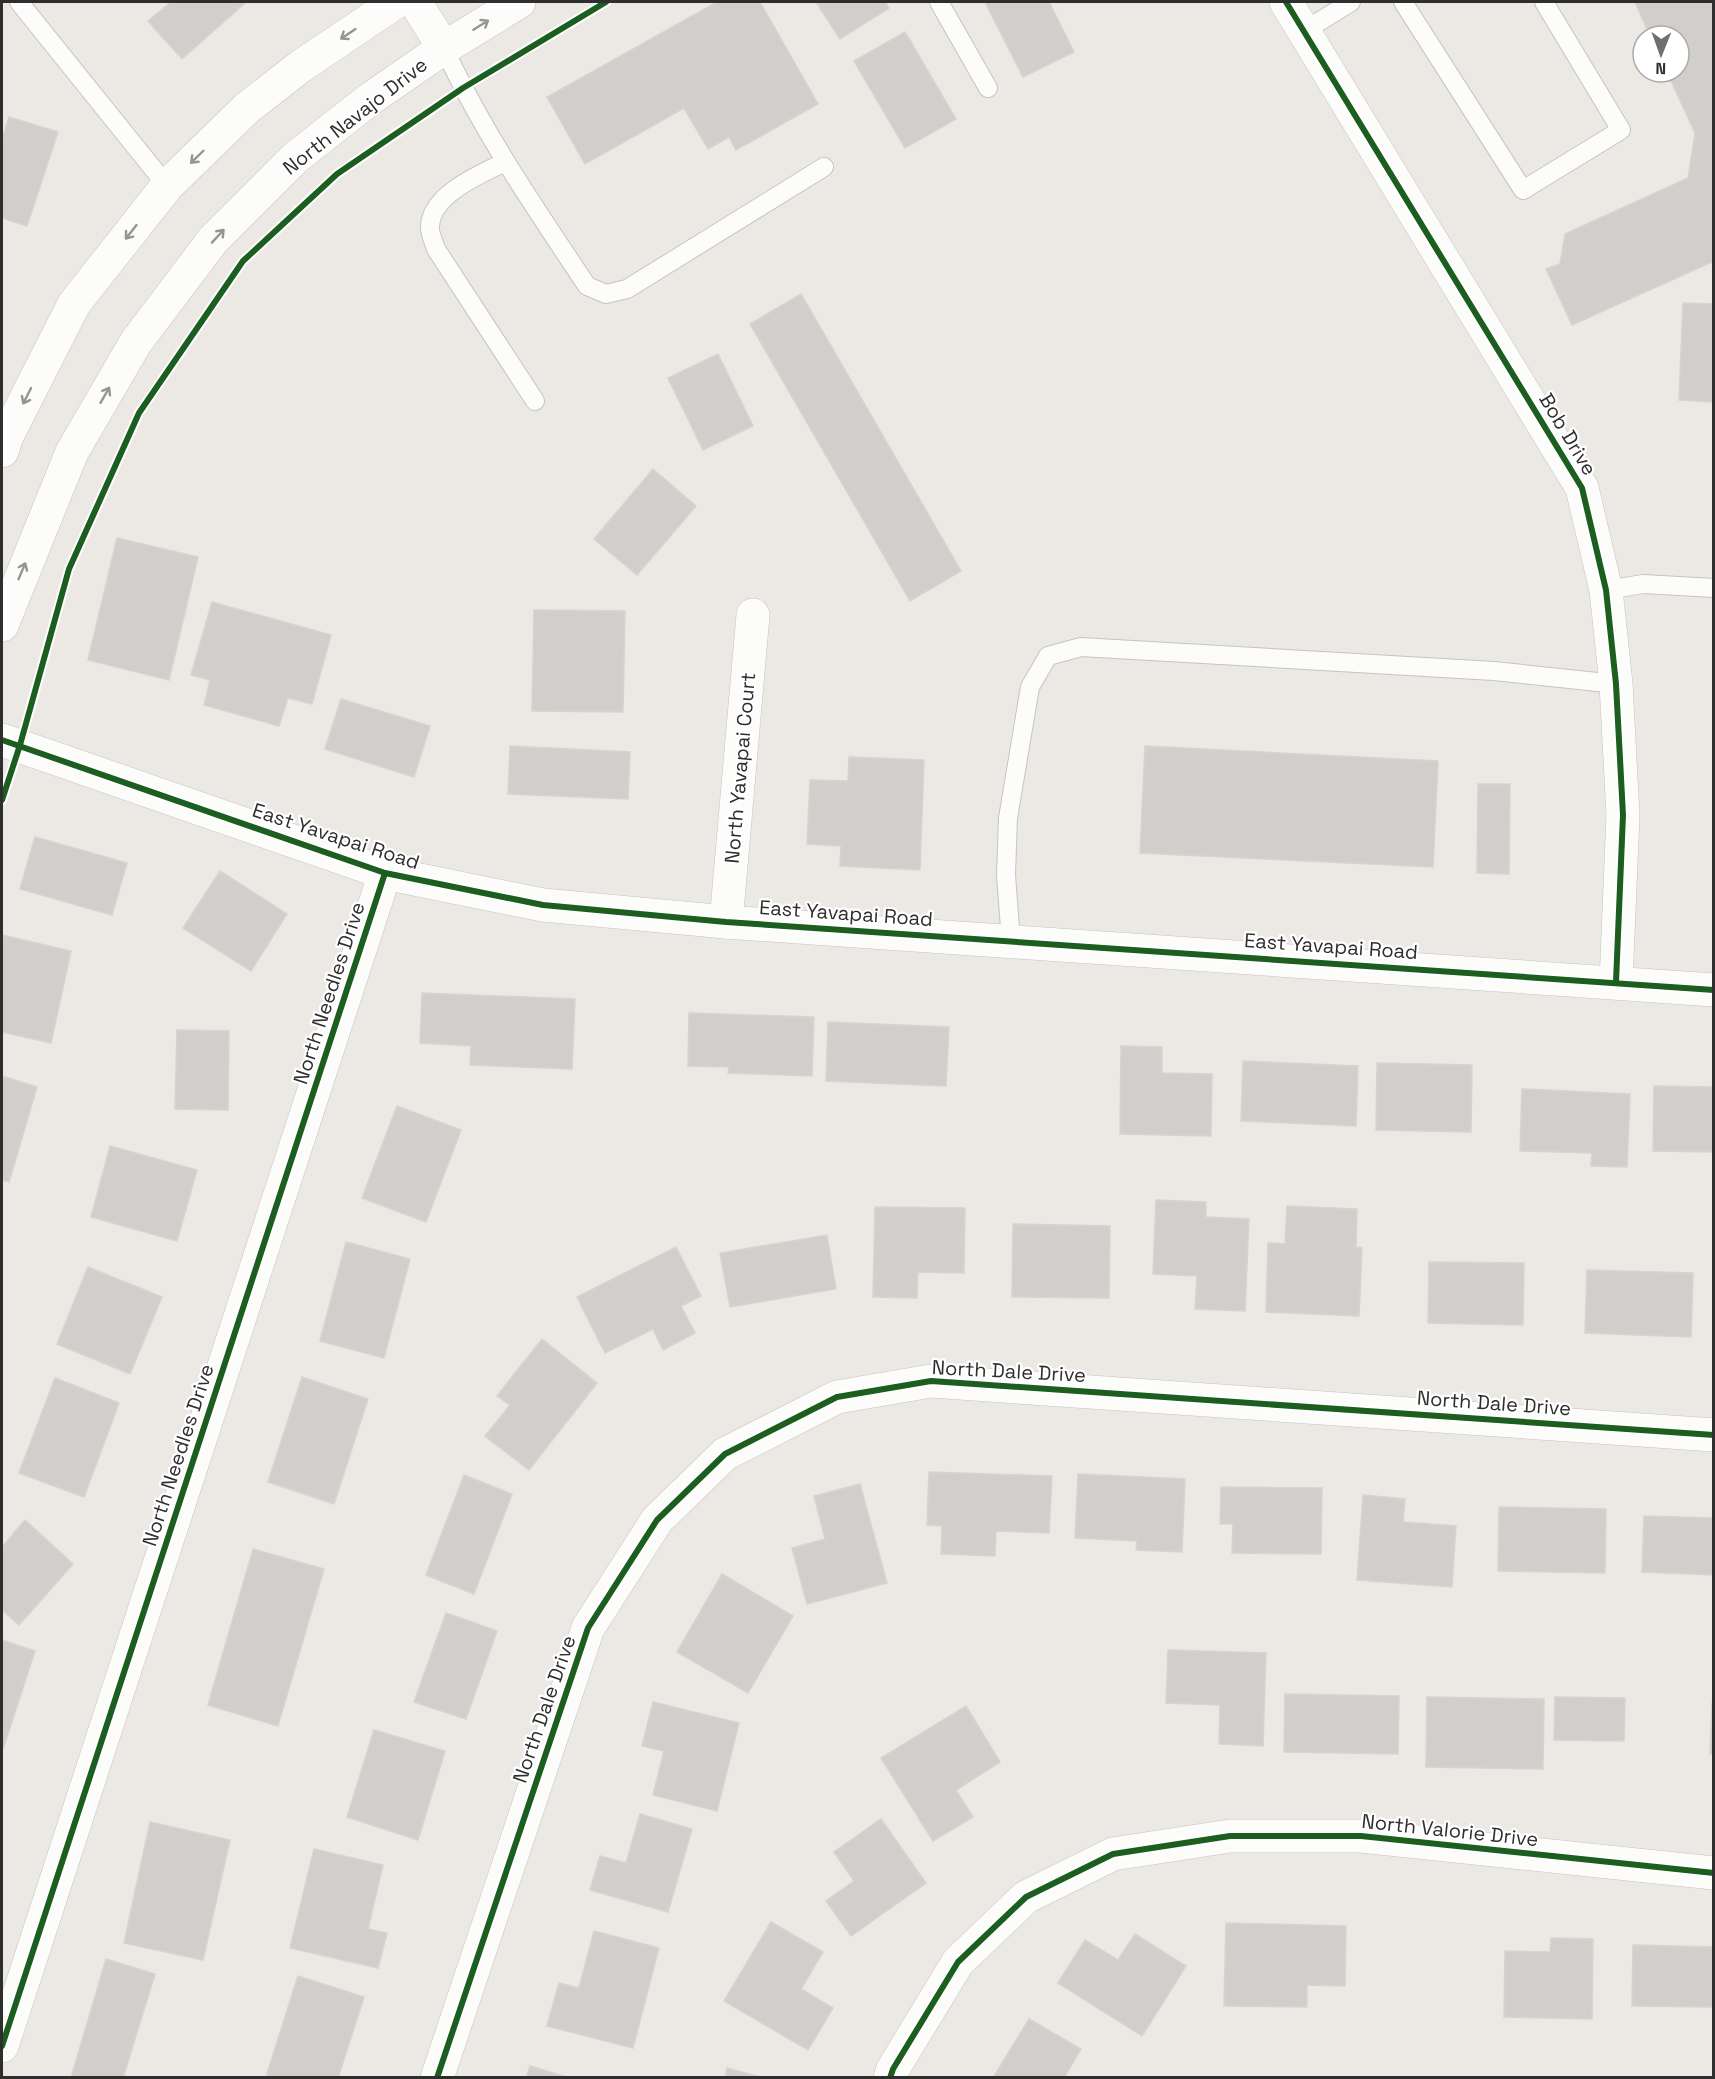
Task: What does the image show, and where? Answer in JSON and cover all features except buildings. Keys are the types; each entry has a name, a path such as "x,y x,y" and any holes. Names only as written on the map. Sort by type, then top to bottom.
{"street":[{"path":"2,451 7,436 74,304 167,186 247,108 301,66 396,2"},
{"path":"415,2 444,48"},
{"name":"North Navajo Drive","path":"2,625 72,452 136,342 213,240 295,158 369,99 444,48 519,2"},
{"name":"Bob Drive","path":"1286,2 1582,488 1606,590 1616,684 1623,815 1616,982"},
{"name":"North Yavapai Court","path":"726,922 753,615"},
{"name":"East Yavapai Road","path":"2,740 385,873 543,905 726,922 1713,990"},
{"name":"North Needles Drive","path":"2,2046 385,873"},
{"name":"North Dale Drive","path":"437,2078 588,1628 657,1520 725,1454 837,1397 931,1381 1713,1435"},
{"name":"North Valorie Drive","path":"890,2078 893,2069 958,1962 1026,1897 1113,1854 1230,1836 1361,1836 1713,1874"}],"lane":[{"path":"19,2 167,186"},
{"path":"939,2 988,88"},
{"path":"1304,31 1351,2"},
{"path":"1403,2 1522,190 1621,130 1544,2"},
{"path":"444,48 463,88 504,162 587,286 606,294 627,290 824,167"},
{"path":"504,162 465,182 436,207 429,228 436,249 535,402"},
{"path":"1606,590 1642,584 1713,588"},
{"path":"1011,941 1006,875 1008,818 1030,687 1047,656 1081,647 1494,671 1616,684"}],"cycle path":[{"path":"2,800 20,745 69,569 139,413 243,261 337,174 463,88 606,2"},
{"path":"1286,2 1582,488 1606,590 1616,684 1623,815 1616,982"},
{"path":"2,740 385,873 543,905 726,922 1714,990"},
{"path":"2,2046 385,873"},
{"path":"437,2078 588,1628 657,1520 725,1454 837,1397 931,1381 1714,1435"},
{"path":"890,2078 893,2069 958,1962 1026,1897 1113,1854 1230,1836 1361,1836 1714,1873"}]}
